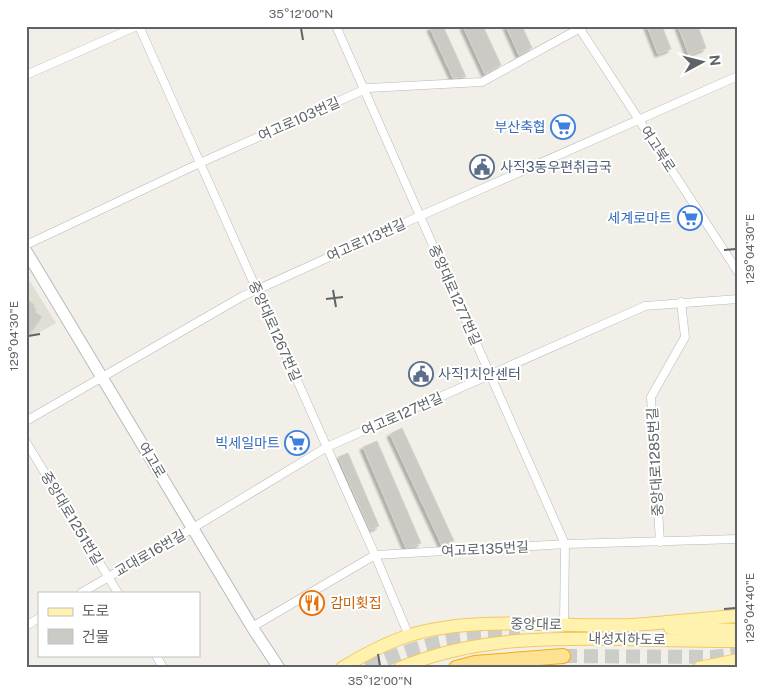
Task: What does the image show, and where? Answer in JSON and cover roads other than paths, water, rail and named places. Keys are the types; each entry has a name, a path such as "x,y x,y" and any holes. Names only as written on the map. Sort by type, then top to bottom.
{"highway":[{"path":"456,668 484,662 563,656"}],"main road":[{"name":"여고로","path":"26,251 279,668"},
{"name":"중앙대로","path":"342,668 382,646 409,636 457,626 499,624 631,624 738,616"},
{"name":"내성지하도로","path":"631,624 661,628 738,630"},
{"name":"내성지하도로","path":"400,668 427,656 472,646 537,639 738,641"},
{"path":"699,668 738,660"}],"street":[{"path":"26,75 138,26"},
{"name":"중앙대로1267번길","path":"138,26 375,555 409,636"},
{"name":"중앙대로1277번길","path":"336,26 566,544 564,625"},
{"name":"여고로103번길","path":"26,245 200,163 368,88 482,82 581,27"},
{"name":"여고북로","path":"581,27 738,272"},
{"name":"여고로113번길","path":"26,421 102,376 257,290 738,76"},
{"name":"여고로127번길","path":"193,528 327,447 645,306 738,299"},
{"name":"중앙대로1285번길","path":"660,542 651,397 685,337 681,302"},
{"name":"중앙대로1251번길","path":"26,442 117,592"},
{"name":"교대로16번길","path":"83,592 193,528"},
{"name":"여고로135번길","path":"252,626 375,555 566,544 738,539"},
{"path":"26,626 38,619"},
{"path":"157,656 163,668"}],"tunnel":[{"path":"564,633 620,631"},
{"path":"367,668 403,653 441,642 473,637 520,636"},
{"path":"563,656 712,657 738,654"}],"place":[{"name":"부산축협","path":"563,127"},
{"name":"사직3동우편취급국","path":"482,167"},
{"name":"세계로마트","path":"690,218"},
{"name":"사직1치안센터","path":"421,374"},
{"name":"빅세일마트","path":"297,443"},
{"name":"감미횟집","path":"312,603"}]}
